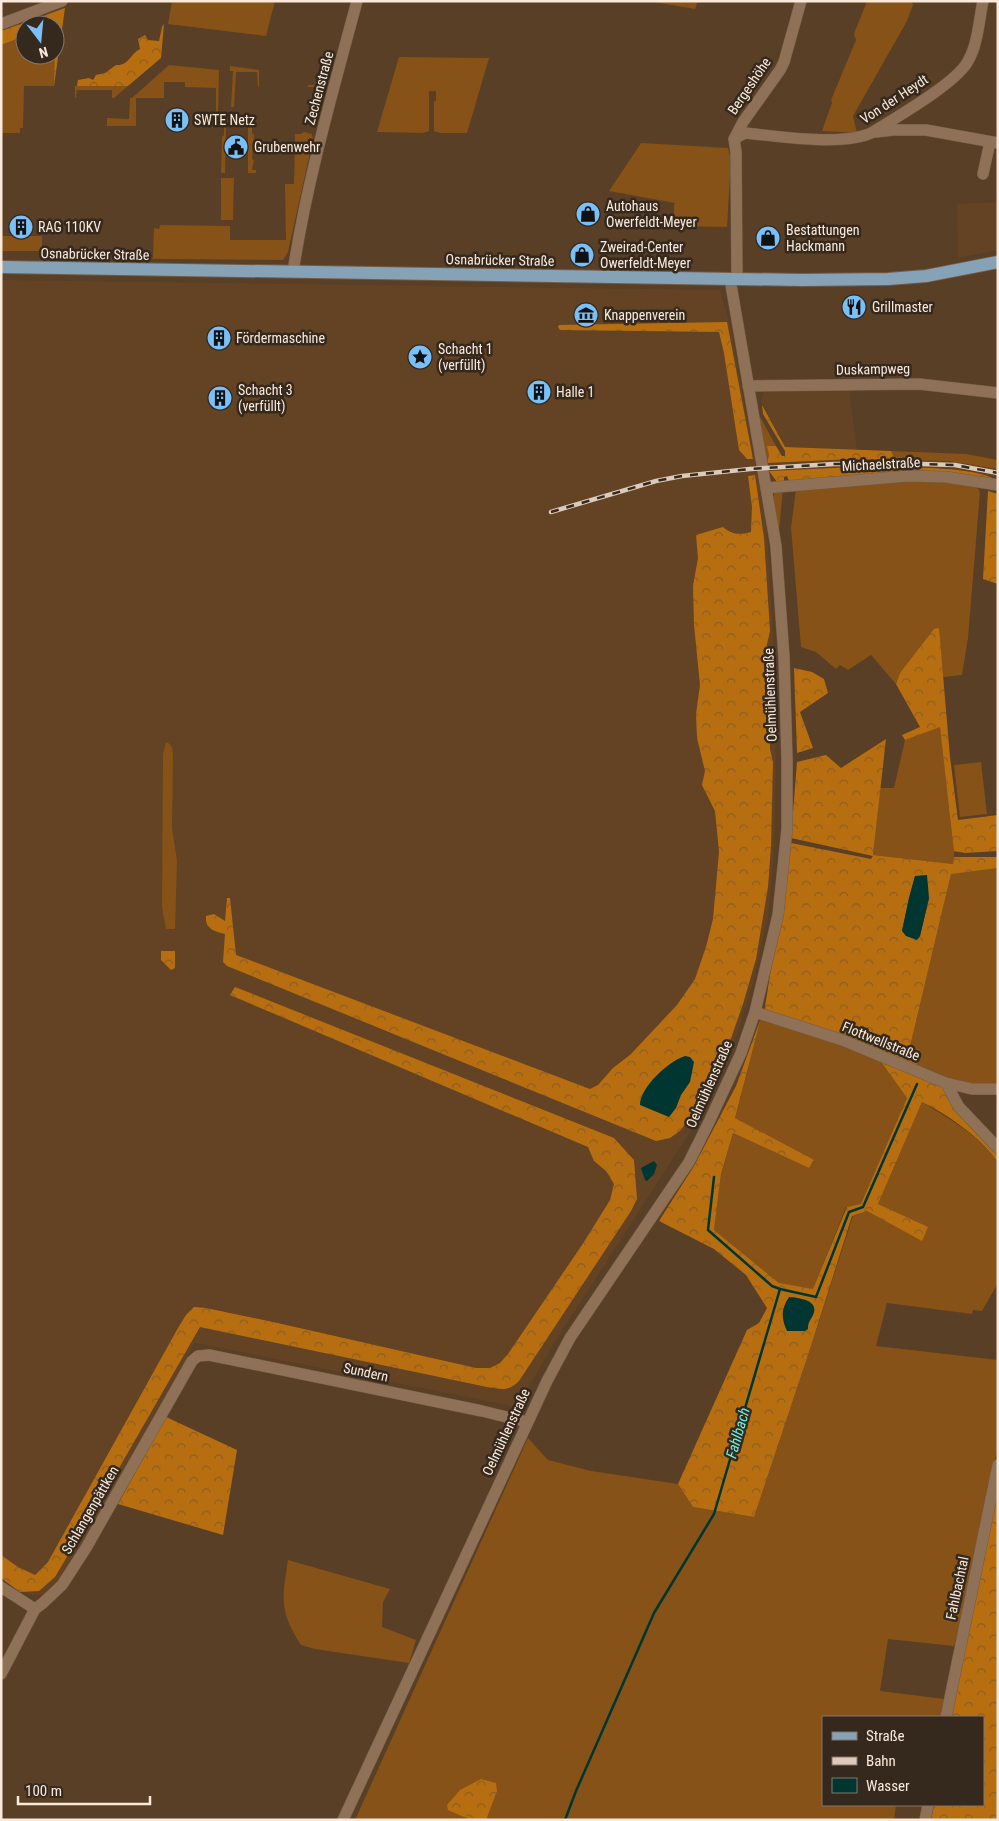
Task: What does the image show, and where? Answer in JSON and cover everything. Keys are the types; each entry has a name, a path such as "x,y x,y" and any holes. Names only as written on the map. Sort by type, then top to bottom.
{"main road":[{"name":"Osnabrücker Straße","path":"1,267 734,279 888,279 926,276 998,262"}],"street":[{"path":"1,24 62,1"},
{"name":"Zechenstraße","path":"293,272 301,218 357,1"},
{"name":"Bergeshöhe","path":"734,139 742,122 780,70 801,1"},
{"name":"Von der Heydt","path":"734,139 745,133 822,139 846,139 866,136 948,82 965,66 972,53 982,1"},
{"path":"873,132 926,130 994,143 983,174"},
{"path":"734,139 736,152 734,279"},
{"name":"Oelmühlenstraße","path":"343,1820 547,1380 570,1338 689,1162 731,1076 755,1012 778,915 787,829 787,759 784,658 776,546 748,386 734,279"},
{"name":"Duskampweg","path":"748,386 919,384 998,393"},
{"name":"Michaelstraße","path":"766,488 908,476 946,477 998,485"},
{"name":"Flottwellstraße","path":"755,1012 842,1040 946,1083 972,1090 998,1090"},
{"path":"946,1083 959,1107 998,1148"},
{"name":"Sundern","path":"198,1356 208,1355 482,1411 527,1422"},
{"name":"Schlangenpättken","path":"1,1674 35,1609 62,1584 86,1548 168,1401 192,1361 198,1356"},
{"name":"Fahlbachtal","path":"946,1716 998,1465"},
{"path":"1,1588 35,1609"},
{"path":"925,1820 928,1806"}],"shaded area":[{"path":"172,1 275,1 266,36 168,24"},
{"path":"649,1 698,1 695,9"},
{"path":"867,1 912,1 913,5 907,21 853,116 857,133 822,131 832,103 831,100 856,40 854,34"},
{"path":"15,40 15,65 54,65 54,86 24,86 23,128 20,128 20,133 1,133 1,45"},
{"path":"399,57 489,58 467,133 440,133 434,131 436,91 429,91 429,131 423,133 377,132"},
{"path":"169,65 219,70 218,116 216,116 216,88 185,87 185,82 164,82 164,98 136,98 136,126 107,126 107,118 129,119 130,98"},
{"path":"230,66 259,70 259,87 257,72 236,72 234,107 231,107 233,71 230,71"},
{"path":"315,81 327,81 322,99 315,105 315,87 308,87 308,85 315,85"},
{"path":"75,86 128,86 114,98 112,98 112,90 77,90 75,98"},
{"path":"248,116 252,116 252,133 254,135 252,158 254,161 252,170 256,170 256,173 248,173 248,124 226,124 225,173 221,173 224,122 230,117 230,122 248,123"},
{"path":"304,132 312,134 313,139 288,252 283,260 58,258 59,253 63,250 63,258 153,258 154,228 159,229 160,225 230,226 230,240 286,240 285,184 294,184 295,134"},
{"path":"641,143 728,148 731,159 727,227 674,226 675,203 609,191"},
{"path":"221,178 234,178 233,220 221,220"},
{"path":"998,202 998,250 958,258 957,204"},
{"path":"1,236 42,236 42,251 1,251"},
{"path":"1,280 720,290 730,325 767,532 773,636 776,768 774,854 768,917 753,983 737,1034 716,1084 690,1132 556,1340 517,1407 195,1343 87,1535 57,1581 42,1595 29,1595 1,1574"},
{"path":"849,389 857,450 785,447 761,402 763,393 767,391"},
{"path":"759,415 776,446 768,446 767,464"},
{"path":"891,451 966,454 998,460 998,469 949,461 895,460"},
{"path":"854,459 968,463 998,469 998,477 950,469 924,468 854,467 769,471 767,463"},
{"path":"944,480 976,485 980,492 968,638 962,675 943,677 938,629 900,673 896,684 871,655 848,670 840,665 836,669 816,652 801,647 791,528 796,490"},
{"path":"783,488 779,531 773,498 775,491"},
{"path":"940,726 955,847 953,864 873,855 880,788 894,788 905,740"},
{"path":"166,742 171,745 173,753 172,828 177,861 175,929 166,929 162,907 163,754"},
{"path":"981,762 987,814 960,817 954,765"},
{"path":"998,868 998,1086 966,1085 922,1069 908,1055 951,873"},
{"path":"761,1018 879,1059 907,1098 861,1205 846,1207 813,1290 779,1283 714,1230 721,1174 733,1133 809,1168 814,1161 735,1118"},
{"path":"922,1102 973,1136 998,1162 998,1283 982,1311 973,1310 972,1314 887,1303 876,1346 998,1360 998,1446 964,1611 954,1646 888,1639 880,1691 944,1699 940,1716 822,1716 822,1806 896,1806 894,1820 355,1820 528,1438 548,1460 591,1471 678,1484 693,1507 754,1517 853,1216 867,1211 922,1240 927,1227 878,1204"},
{"path":"288,1560 390,1589 383,1602 382,1627 416,1640 409,1663 315,1649 301,1645 289,1623 284,1604 284,1585"}],"green space":[{"path":"65,8 64,15 46,15"},
{"path":"164,24 161,58 128,86 77,86 78,80 89,78 93,80 96,75 105,73 116,65 127,62 140,49 138,39 145,35 148,40 159,41"},
{"path":"15,26 15,40 1,45 1,31"},
{"path":"54,65 57,65 54,86"},
{"path":"727,322 753,459 747,459 739,450 719,332 560,330 558,327 559,325"},
{"path":"762,405 785,447 891,451 895,460 854,459 767,463 769,455 767,446 776,446 782,456 785,456 785,451 763,414"},
{"path":"854,467 950,469 986,476 998,481 964,476 789,481 787,476 784,477 784,482 777,482 769,471"},
{"path":"755,475 764,538 770,631 767,644 770,749 773,762 768,887 756,959 729,1044 709,1087 681,1130 670,1138 656,1141 227,966 223,962 225,934 209,927 206,916 214,914 225,921 227,898 230,898 236,955 590,1089 598,1085 613,1068 630,1055 677,1005 695,979 706,947 713,919 719,852 715,811 702,785 705,771 697,738 696,714 700,685 694,625 693,586 698,558 696,535 723,527 736,534 751,532 752,507 748,476"},
{"path":"988,491 998,494 998,584 983,579"},
{"path":"939,628 950,757 958,820 998,815 998,851 965,853 954,851 940,727 905,740 902,735 920,727 896,684 900,673 934,629"},
{"path":"794,668 812,672 824,679 828,693 800,712 813,748 797,753"},
{"path":"886,739 873,855 953,864 954,857 998,857 998,868 951,874 908,1055 922,1069 764,1013 791,843 871,859 873,856 791,838 797,762 826,755 841,768","holes":["915,876 929,898 920,936 917,939 902,931"]},
{"path":"161,951 175,951 175,968 171,970 161,960"},
{"path":"235,987 614,1138 634,1160 637,1199 519,1381 508,1388 487,1387 200,1327 55,1577 39,1591 20,1592 1,1578 1,1555 18,1567 35,1575 48,1562 178,1328 186,1315 194,1307 273,1322 476,1368 490,1368 500,1363 508,1354 584,1242 610,1200 614,1184 606,1171 594,1161 588,1147 230,995"},
{"path":"761,1018 735,1118 814,1160 809,1168 733,1133 721,1174 714,1230 779,1283 813,1289 847,1207 861,1204 907,1098 879,1059 943,1084 998,1151 998,1162 964,1128 922,1102 878,1204 928,1227 922,1241 867,1211 852,1216 754,1517 693,1507 678,1484 747,1330 759,1323 767,1308 746,1275 714,1249 659,1221 694,1166 736,1086"},
{"path":"166,1417 237,1450 223,1535 118,1504"},
{"path":"998,1476 998,1820 931,1820 934,1806 984,1806 984,1716 951,1716"},
{"path":"481,1779 496,1783 497,1791 486,1820 471,1820 448,1810 447,1805 460,1790"}],"water":[{"path":"927,875 929,898 920,936 917,940 906,936 902,931 915,876"},
{"path":"685,1056 690,1057 694,1062 690,1082 669,1117 640,1105 645,1090 656,1076 671,1063"},
{"path":"654,1161 657,1165 654,1174 647,1181 641,1168"},
{"path":"789,1297 807,1301 814,1306 808,1329 805,1331 787,1331 783,1314 784,1306"}],"waterway":[{"name":"Fahlbach","path":"565,1820 654,1613 714,1514 780,1289 816,1297 849,1212 863,1207 917,1084"},
{"path":"714,1177 708,1230 772,1286 780,1289"}],"railway":[{"path":"551,512 656,481 682,476 750,469 834,464 921,464 955,465 998,473"}],"place":[{"name":"SWTE Netz","path":"177,120"},
{"name":"Grubenwehr","path":"236,147"},
{"name":"Autohaus Owerfeldt-Meyer","path":"588,214"},
{"name":"RAG 110KV","path":"21,227"},
{"name":"Bestattungen Hackmann","path":"768,238"},
{"name":"Zweirad-Center Owerfeldt-Meyer","path":"582,255"},
{"name":"Grillmaster","path":"854,307"},
{"name":"Knappenverein","path":"586,315"},
{"name":"Fördermaschine","path":"219,338"},
{"name":"Schacht 1 (verfüllt)","path":"420,357"},
{"name":"Halle 1","path":"539,392"},
{"name":"Schacht 3 (verfüllt)","path":"220,398"}]}
